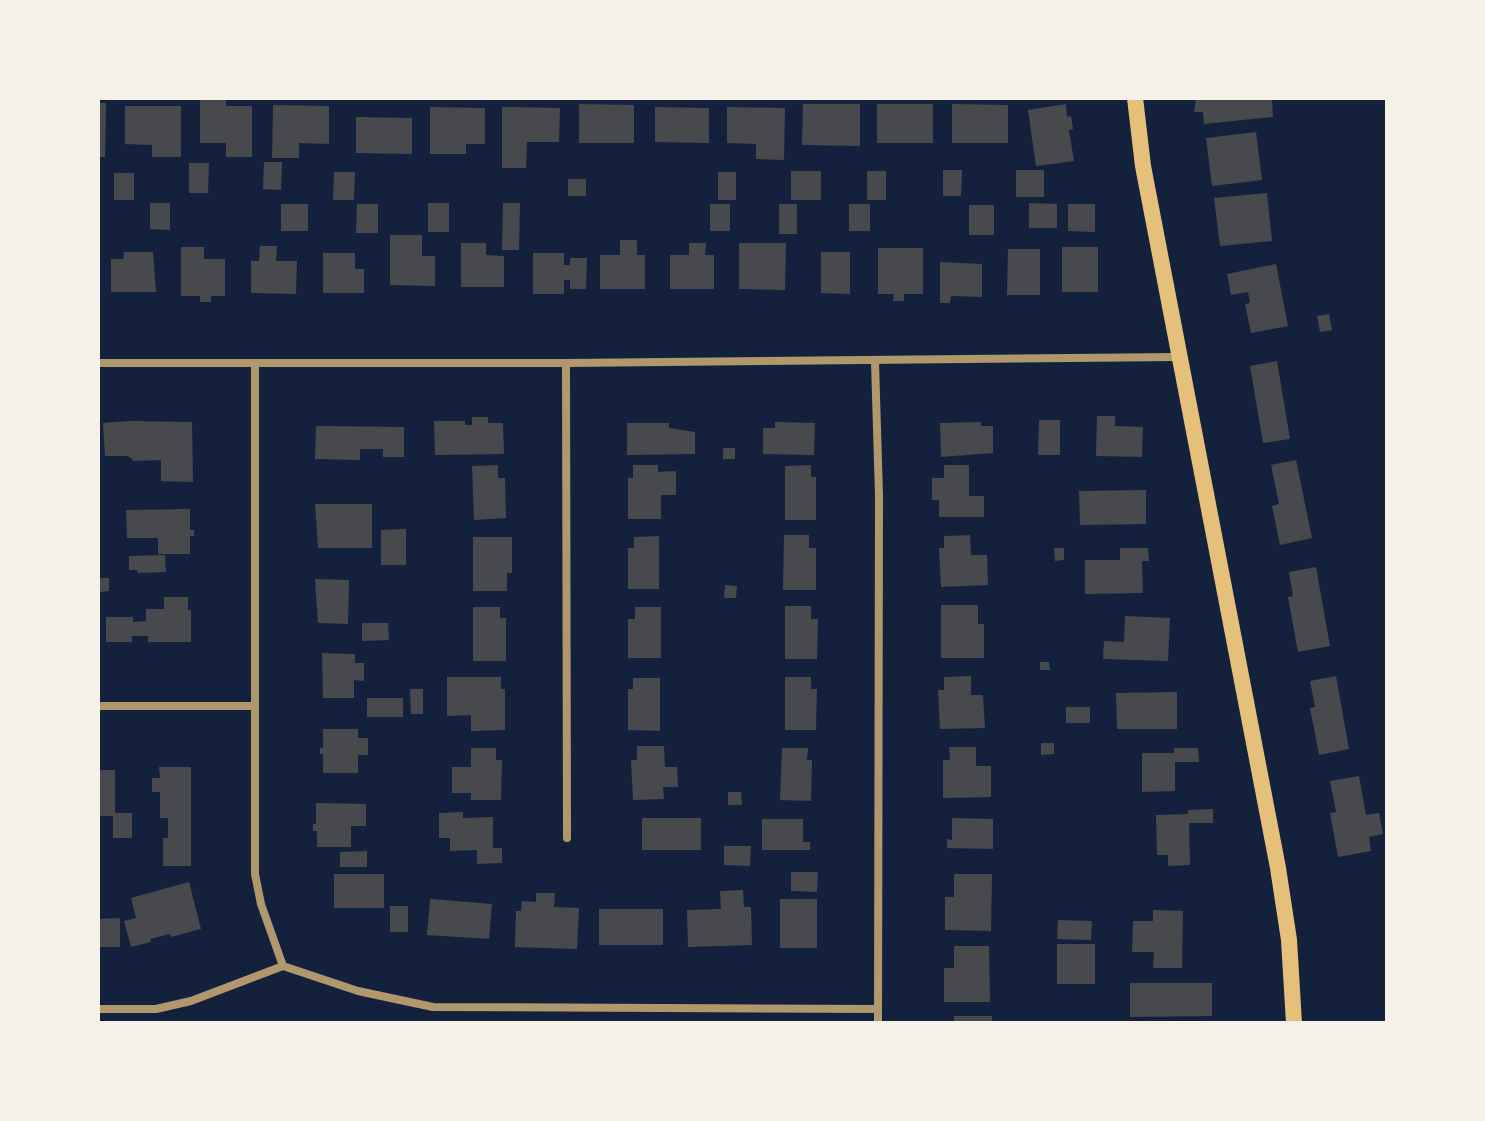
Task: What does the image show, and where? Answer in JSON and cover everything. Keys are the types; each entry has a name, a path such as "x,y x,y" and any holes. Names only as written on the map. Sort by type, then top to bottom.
{"main road":[{"path":"1135,98 1143,166 1278,868 1289,940 1294,1023"}],"street":[{"path":"98,363 875,362 1179,357"},
{"path":"875,362 879,496 878,1023"},
{"path":"255,363 255,874 261,904 283,966"},
{"path":"566,363 567,838"},
{"path":"98,706 253,706"},
{"path":"98,1009 156,1009 191,1001 283,966 358,991 433,1007 878,1009"}],"building":[{"path":"200,98 226,98 226,106 252,106 252,157 226,157 226,143 200,143"},
{"path":"1196,98 1272,99 1273,117 1204,124 1203,112 1194,112"},
{"path":"98,103 106,103 105,157 98,157"},
{"path":"579,104 634,105 634,143 579,143"},
{"path":"803,104 860,104 860,146 802,145"},
{"path":"877,104 933,104 933,143 877,143"},
{"path":"952,104 1008,105 1008,143 952,143"},
{"path":"1066,104 1067,117 1071,116 1073,129 1069,130 1074,161 1036,166 1028,110"},
{"path":"273,105 329,106 329,144 299,143 299,158 272,158"},
{"path":"125,106 181,106 181,157 152,157 152,145 125,144"},
{"path":"430,107 485,108 485,144 466,144 466,154 430,154"},
{"path":"502,107 560,108 559,142 527,142 526,168 502,168"},
{"path":"655,107 709,108 709,143 655,142"},
{"path":"727,107 785,108 784,160 756,159 756,144 727,143"},
{"path":"356,117 412,118 412,154 356,153"},
{"path":"1256,132 1262,180 1212,186 1206,138"},
{"path":"264,162 282,162 281,190 263,189"},
{"path":"189,163 209,163 208,193 189,193"},
{"path":"943,170 962,170 961,196 943,196"},
{"path":"1016,170 1044,170 1044,197 1016,197"},
{"path":"791,171 821,171 821,200 791,200"},
{"path":"867,171 886,171 886,200 867,200"},
{"path":"334,172 355,172 354,200 333,200"},
{"path":"718,172 736,172 736,200 718,200"},
{"path":"114,173 134,173 134,200 114,200"},
{"path":"568,179 586,179 586,196 568,196"},
{"path":"1267,193 1272,241 1220,246 1214,198"},
{"path":"150,203 170,203 170,230 150,229"},
{"path":"428,203 449,203 449,232 428,232"},
{"path":"503,203 520,203 519,250 502,250"},
{"path":"1029,203 1057,204 1057,228 1029,228"},
{"path":"281,204 308,204 308,231 281,231"},
{"path":"357,204 378,204 378,233 356,233"},
{"path":"710,204 730,204 730,231 710,231"},
{"path":"779,204 797,204 797,234 779,234"},
{"path":"849,204 870,204 870,231 849,231"},
{"path":"1068,204 1095,204 1095,232 1068,231"},
{"path":"969,205 994,205 994,235 969,235"},
{"path":"390,235 422,235 422,256 435,256 435,286 390,285"},
{"path":"620,240 637,240 637,255 645,255 645,289 600,289 600,255 620,255"},
{"path":"461,243 486,243 486,255 504,256 504,287 461,287"},
{"path":"689,243 706,243 705,255 714,255 714,289 670,289 670,255 689,255"},
{"path":"739,243 786,243 785,290 739,289"},
{"path":"260,246 277,246 276,261 297,261 296,294 251,293 251,261 259,261"},
{"path":"181,247 204,247 204,259 225,259 225,296 211,296 211,302 200,302 200,296 181,296"},
{"path":"1062,247 1098,247 1098,292 1062,292"},
{"path":"878,248 923,248 923,294 904,294 904,301 893,301 894,294 878,294"},
{"path":"1008,249 1040,249 1040,295 1007,295"},
{"path":"124,252 153,252 156,292 111,292 111,259 123,259"},
{"path":"821,252 850,252 850,294 821,293"},
{"path":"323,253 355,253 355,269 364,269 364,293 323,293"},
{"path":"533,253 564,253 564,265 570,265 570,258 587,258 586,289 570,289 570,280 564,280 564,294 533,294"},
{"path":"940,262 982,264 982,297 951,296 950,303 940,303"},
{"path":"1276,264 1288,326 1251,333 1245,304 1250,303 1248,292 1231,295 1227,274"},
{"path":"1329,314 1332,330 1320,332 1317,316"},
{"path":"1277,361 1290,439 1263,443 1250,366"},
{"path":"1097,416 1115,416 1115,426 1143,427 1142,457 1096,456"},
{"path":"472,417 488,417 488,423 503,423 504,454 435,455 434,421 465,421 465,425 472,425"},
{"path":"1039,420 1060,420 1060,455 1038,455"},
{"path":"192,422 193,482 161,481 161,460 134,461 128,456 105,456 103,423"},
{"path":"775,422 815,423 814,455 763,454 763,428 775,428"},
{"path":"981,422 981,426 993,426 993,453 941,457 940,423"},
{"path":"627,423 669,423 669,428 695,432 695,454 627,455"},
{"path":"316,426 404,427 404,457 383,457 383,449 360,449 360,460 315,459"},
{"path":"723,448 735,448 735,459 723,459"},
{"path":"1296,460 1312,538 1280,545 1272,506 1279,504 1271,465"},
{"path":"498,465 498,478 505,478 506,518 474,520 472,466"},
{"path":"633,465 658,465 658,472 676,471 676,495 661,495 661,519 628,519 628,478 633,478"},
{"path":"811,465 811,477 816,477 816,520 785,520 785,466"},
{"path":"944,465 969,465 969,496 984,496 984,517 939,517 939,500 932,500 932,478 944,478"},
{"path":"1146,490 1146,524 1080,525 1079,491"},
{"path":"315,504 372,504 372,548 318,548"},
{"path":"190,509 190,530 194,530 194,536 190,536 190,554 158,554 158,538 127,538 126,510"},
{"path":"406,529 406,565 381,565 381,530"},
{"path":"784,535 809,535 809,548 816,548 816,590 783,590"},
{"path":"970,535 971,555 987,555 988,585 941,587 939,548 944,548 944,536"},
{"path":"659,536 659,589 628,589 628,548 634,548 634,537"},
{"path":"473,537 512,537 512,573 507,573 507,591 473,591"},
{"path":"1054,548 1064,548 1064,560 1055,561"},
{"path":"1120,548 1148,548 1149,561 1142,561 1143,593 1085,594 1085,560 1120,560"},
{"path":"165,555 166,572 138,573 137,570 129,570 129,556"},
{"path":"1316,567 1330,646 1298,652 1288,597 1293,596 1289,572"},
{"path":"99,578 109,578 109,591 100,592"},
{"path":"315,579 349,580 348,624 318,623"},
{"path":"725,585 737,586 736,598 724,598"},
{"path":"164,597 188,597 191,642 148,642 148,636 132,636 132,642 106,642 106,617 133,617 133,622 146,621 146,609 164,609"},
{"path":"941,605 978,605 978,624 984,624 984,658 941,658"},
{"path":"785,606 811,606 811,619 818,619 817,659 785,659"},
{"path":"473,607 500,607 500,618 506,618 506,661 473,661"},
{"path":"635,607 661,607 661,658 628,658 628,619 635,619"},
{"path":"1125,616 1170,618 1168,661 1103,659 1104,641 1124,642"},
{"path":"362,623 388,623 389,640 362,641"},
{"path":"322,653 355,654 355,663 364,663 364,681 354,680 354,698 323,698"},
{"path":"1040,662 1049,662 1050,670 1040,670"},
{"path":"971,676 971,695 983,695 985,728 940,729 938,690 944,690 944,677"},
{"path":"1336,676 1349,749 1319,755 1310,708 1315,707 1310,681"},
{"path":"447,677 501,677 501,689 505,689 505,730 471,731 471,715 447,716"},
{"path":"785,677 811,677 811,689 817,689 816,730 785,730"},
{"path":"633,678 660,678 660,731 628,730 628,689 633,689"},
{"path":"410,689 423,689 423,714 411,714"},
{"path":"1177,692 1177,729 1117,729 1116,693"},
{"path":"367,698 403,698 403,717 367,717"},
{"path":"1066,707 1090,707 1090,723 1066,723"},
{"path":"323,729 358,729 358,738 368,738 368,755 358,755 358,773 323,773 320,748 323,748"},
{"path":"1041,743 1054,743 1054,754 1041,755"},
{"path":"637,746 664,746 665,767 677,767 678,787 663,787 664,799 633,800 631,760 637,760"},
{"path":"949,747 976,747 976,766 991,766 991,797 943,798 943,760 950,760"},
{"path":"471,748 496,748 496,760 502,760 501,800 471,800 471,793 452,793 452,767 471,767"},
{"path":"782,748 808,748 807,760 812,760 811,801 780,800"},
{"path":"1174,748 1198,748 1199,762 1175,762 1175,791 1142,792 1142,753 1174,753"},
{"path":"159,767 191,767 191,866 163,866 163,838 168,838 168,818 160,818 160,792 152,792 152,778 160,778"},
{"path":"98,770 115,770 115,813 132,813 132,838 113,838 113,816 98,816"},
{"path":"1359,776 1366,815 1379,813 1383,834 1369,837 1371,851 1338,857 1330,813 1336,812 1330,781"},
{"path":"728,792 741,792 742,805 728,805"},
{"path":"316,803 366,804 366,826 351,826 351,847 317,847 317,831 313,831"},
{"path":"1213,809 1213,823 1189,823 1190,865 1168,866 1168,855 1157,855 1156,815"},
{"path":"463,812 463,818 493,817 493,848 502,848 502,863 477,864 477,850 450,851 450,838 439,838 439,813"},
{"path":"642,818 701,818 701,850 642,850"},
{"path":"952,818 993,819 993,849 947,848 947,839 952,840"},
{"path":"762,819 803,819 803,842 810,842 810,850 762,850"},
{"path":"724,846 751,846 750,866 724,865"},
{"path":"367,851 367,867 340,867 340,852"},
{"path":"791,872 818,872 817,892 791,891"},
{"path":"334,874 384,874 384,908 334,908"},
{"path":"954,874 992,874 991,931 945,930 945,897 954,897"},
{"path":"189,882 201,929 150,939 151,942 131,947 124,921 136,918 131,898"},
{"path":"743,890 744,907 751,907 752,945 688,947 687,910 721,909 720,891"},
{"path":"536,893 555,893 554,907 579,908 577,949 515,947 516,911 521,911 522,901 536,902"},
{"path":"430,899 492,904 489,939 427,935"},
{"path":"780,899 817,899 817,948 780,948"},
{"path":"390,906 408,906 408,932 390,932"},
{"path":"599,909 663,909 663,945 599,945"},
{"path":"1153,910 1183,911 1182,968 1153,968 1154,952 1132,952 1133,921 1153,921"},
{"path":"120,918 120,947 98,947 98,919"},
{"path":"1058,920 1092,921 1091,940 1057,939"},
{"path":"1057,944 1095,944 1095,984 1057,984"},
{"path":"954,946 989,946 990,1002 944,1002 944,968 954,968"},
{"path":"1130,983 1212,983 1212,1016 1130,1017"},
{"path":"954,1016 992,1016 992,1023 954,1023"}]}
